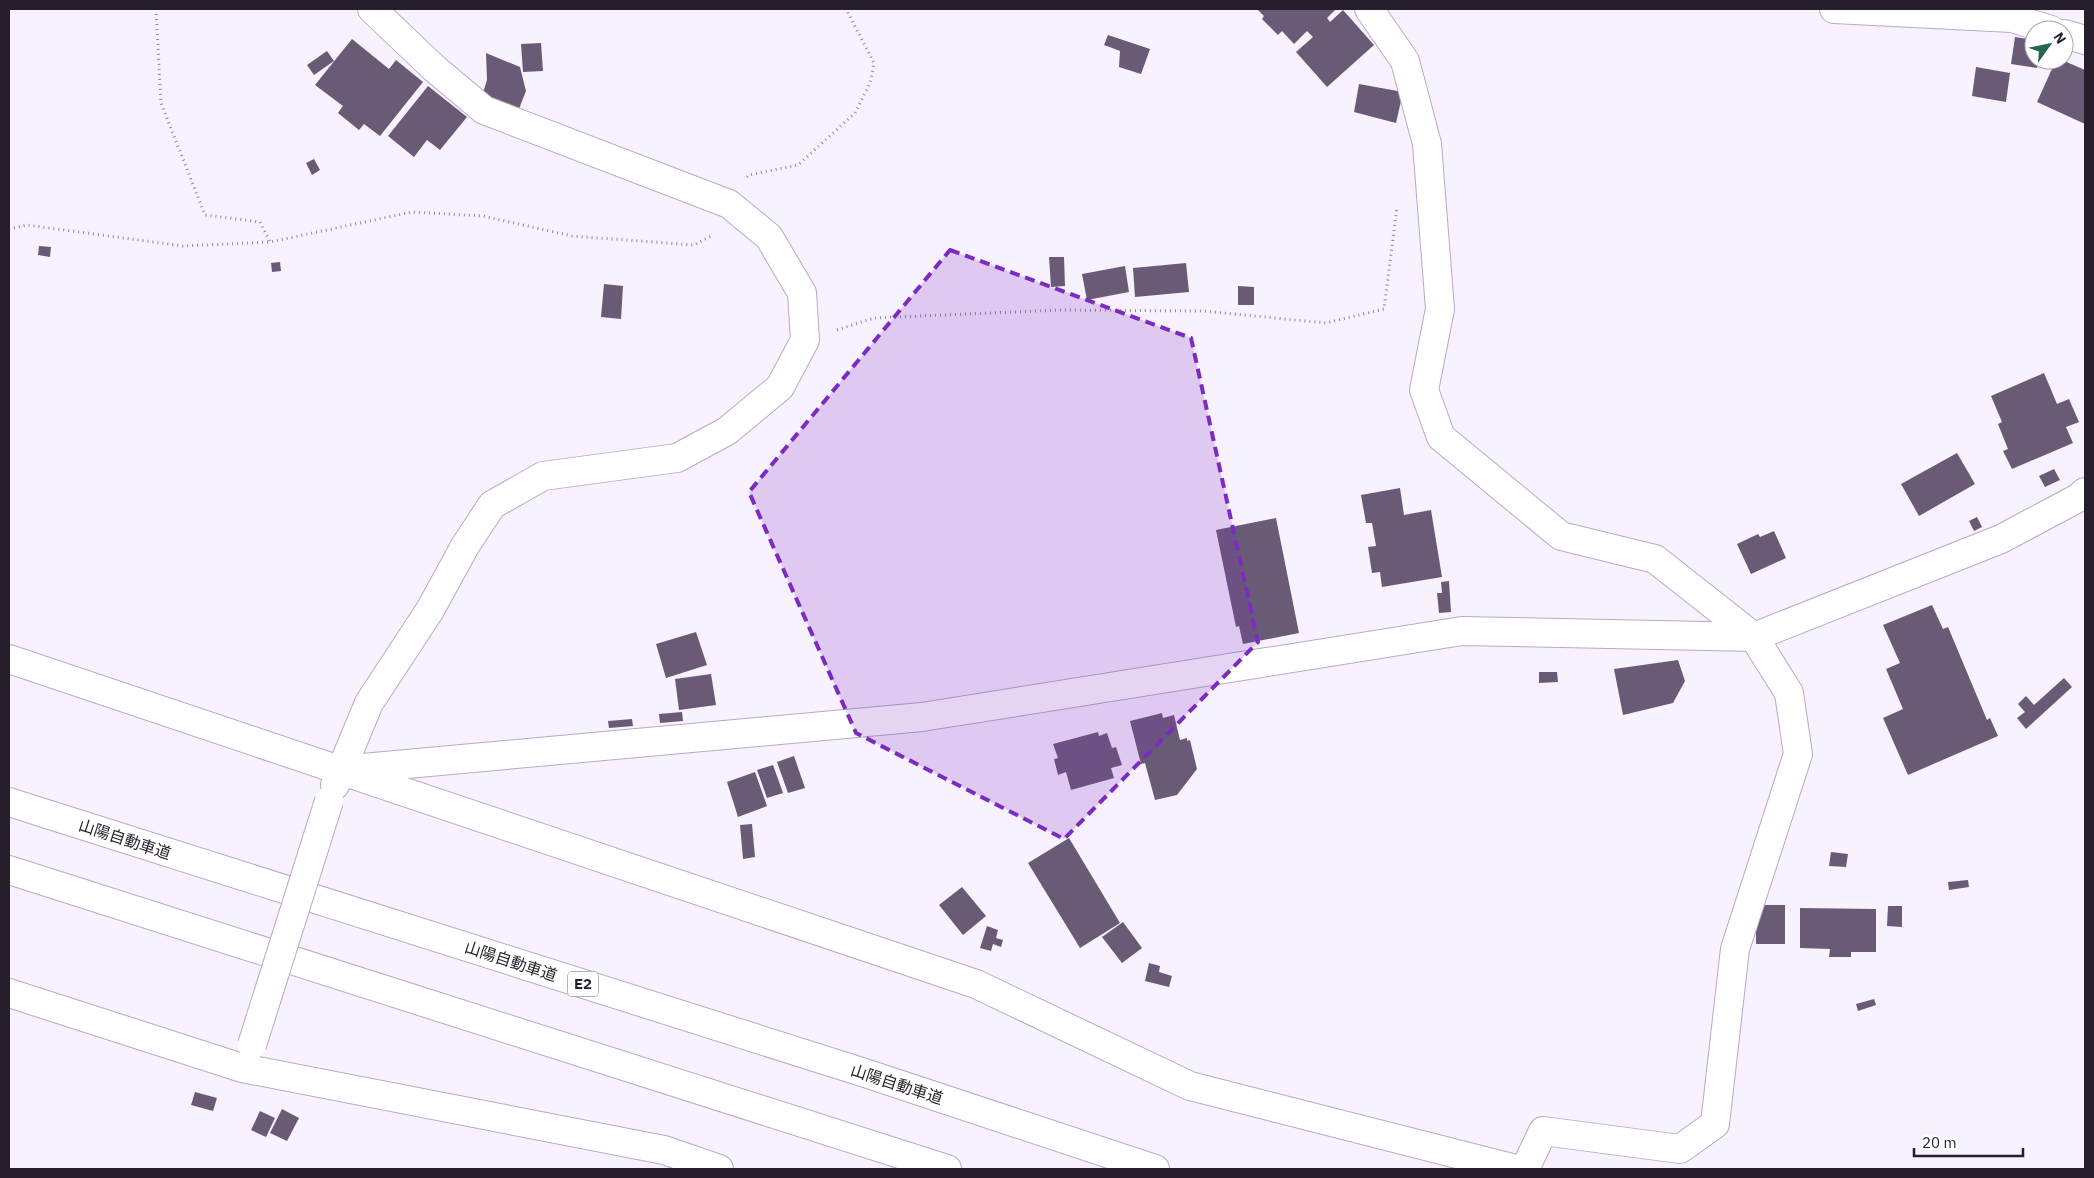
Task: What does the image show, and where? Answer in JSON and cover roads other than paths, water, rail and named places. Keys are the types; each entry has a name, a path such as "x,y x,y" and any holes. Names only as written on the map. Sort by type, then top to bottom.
{"main road":[{"path":"247,1057 328,800 369,703 430,610 465,546 492,505 544,476 677,458 728,431 780,386 805,340 802,293 769,237 729,204 484,110 434,68 372,9"},
{"path":"1369,9 1405,61 1427,144 1440,309 1424,390 1441,437 1561,536 1655,559 1754,637 1788,693 1798,754 1735,949 1715,1124 1680,1149 1543,1131 1525,1169"},
{"path":"1834,9 2012,18 2024,22"},
{"path":"341,770 922,716 1462,631 1754,637 2001,539 2078,498 2085,492"},
{"path":"9,659 976,984 1190,1086 1516,1169"},
{"name":"山陽自動車道","path":"9,802 865,1073 1156,1169"},
{"path":"9,870 946,1169"},
{"path":"9,993 247,1057 664,1150 719,1169"}]}
